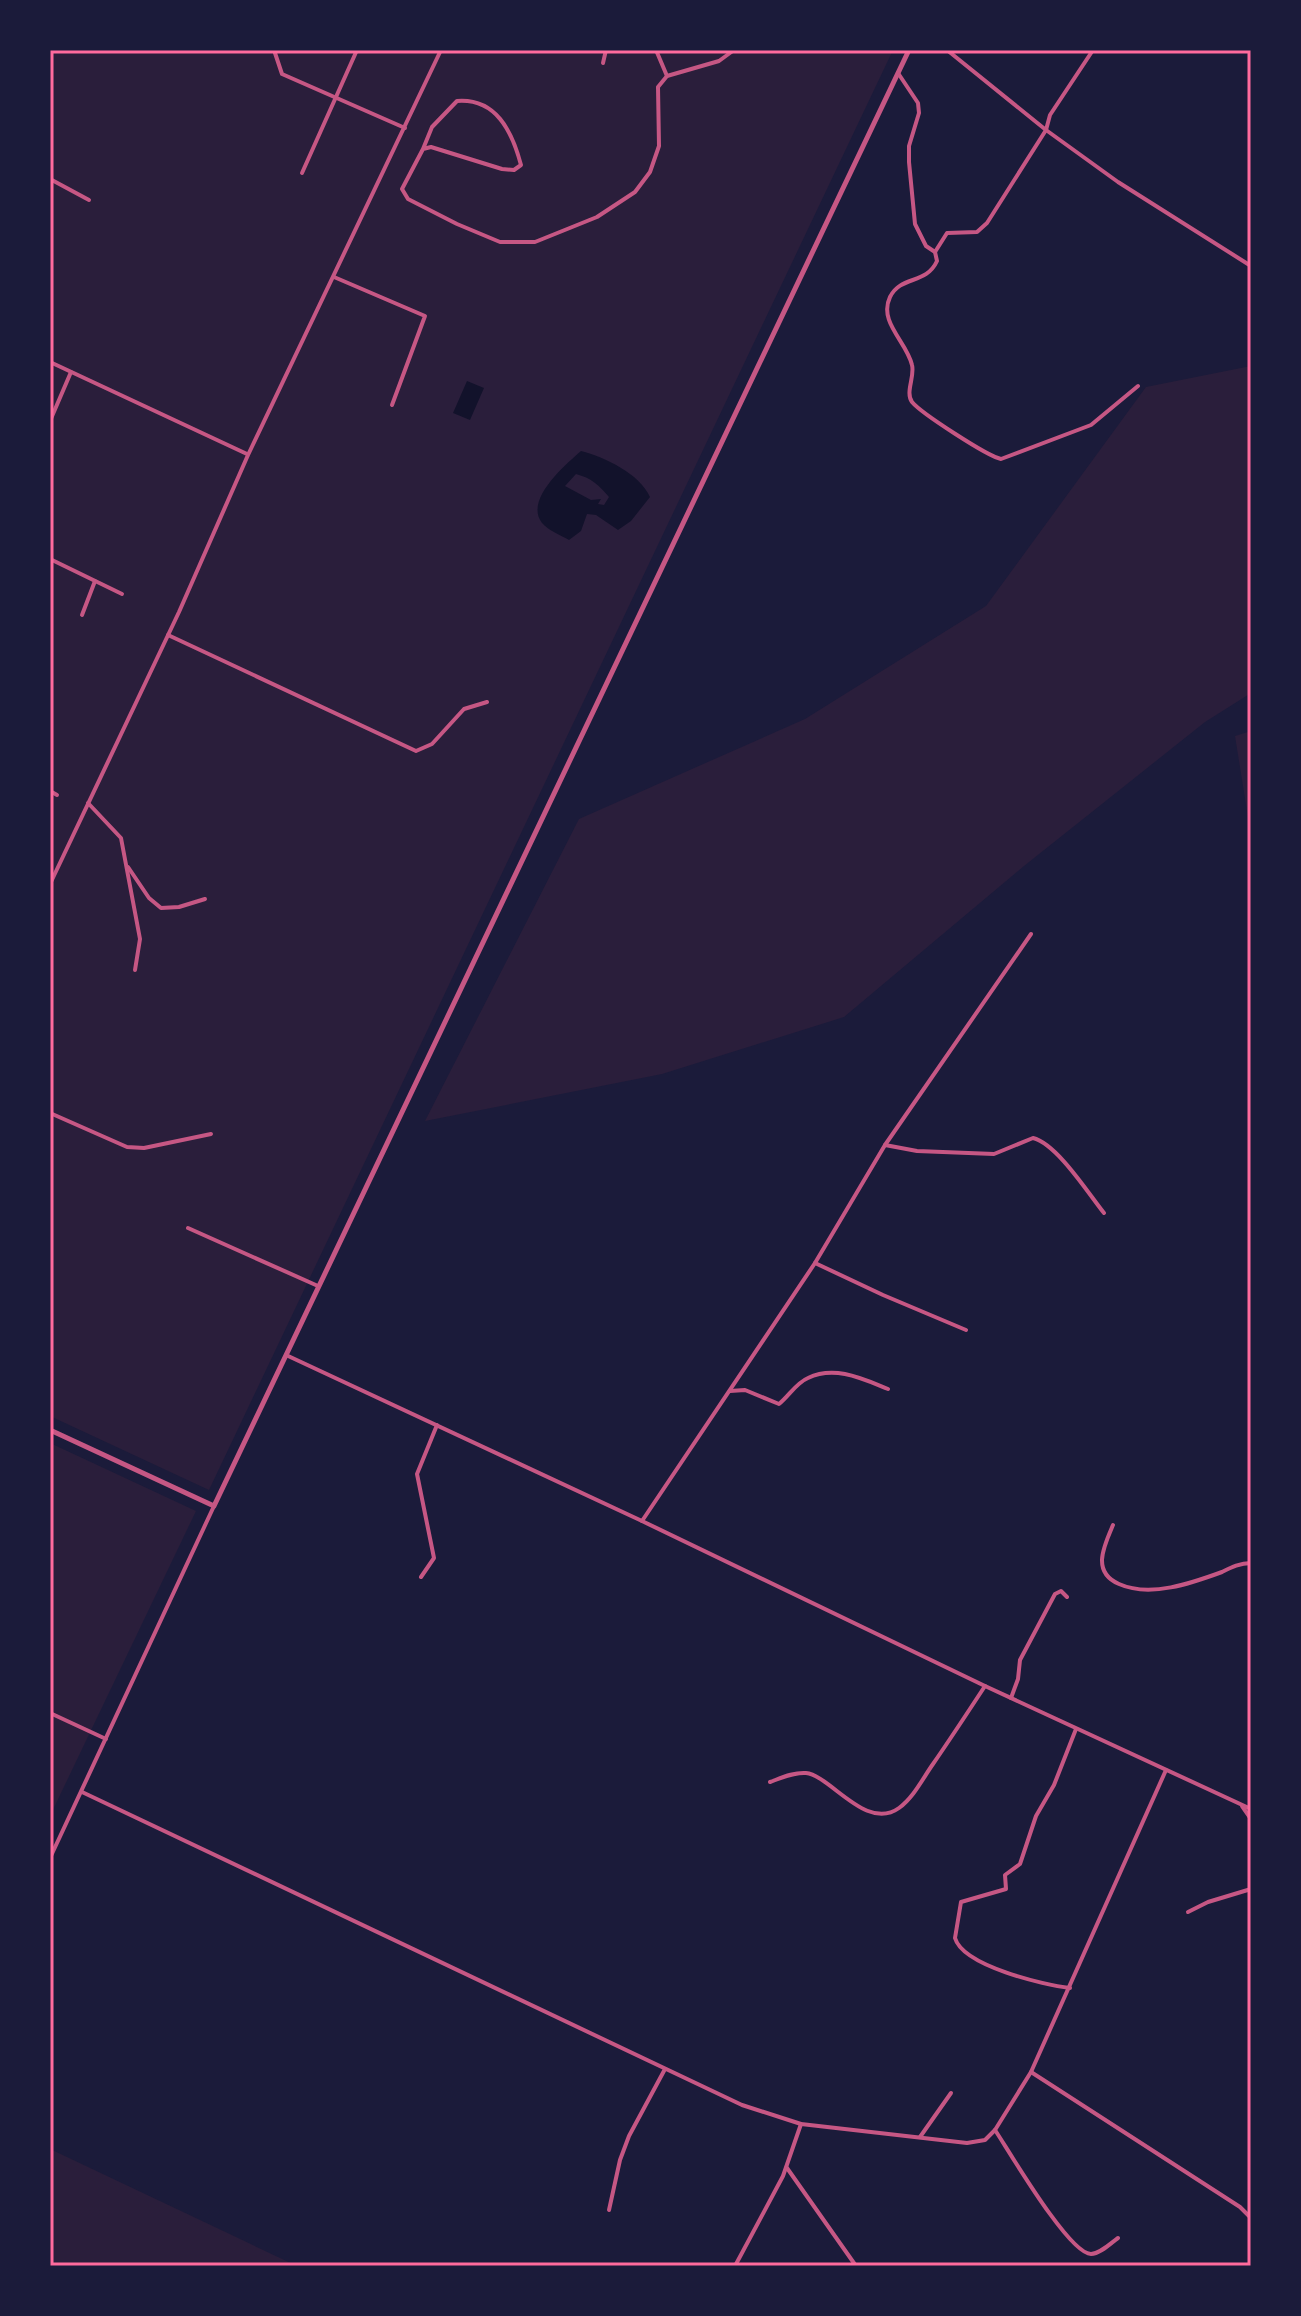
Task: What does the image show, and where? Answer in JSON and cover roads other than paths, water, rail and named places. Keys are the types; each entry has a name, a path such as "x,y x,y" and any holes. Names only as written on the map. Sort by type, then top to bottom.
{"street":[{"path":"274,50 282,74 405,128"},
{"path":"302,173 357,50"},
{"path":"50,884 168,635 248,455 441,50"},
{"path":"603,63 606,50"},
{"path":"656,50 667,76"},
{"path":"423,149 446,149 502,169 514,170 521,165 513,141 492,108 470,100 457,101 439,116 402,189 408,199 500,242 535,242 597,217 635,192 650,172 659,146 658,87 667,76 719,61 734,50"},
{"path":"50,1858 318,1286 909,50"},
{"path":"947,50 1046,130 1118,182 1251,266"},
{"path":"935,252 947,233 977,232 987,223 1046,130 1050,115 1093,50"},
{"path":"898,73 918,103 919,113 909,146 915,224 926,246 935,252 937,261 927,275 901,284 888,300 887,313 913,366 910,397 913,402 941,423 1001,459 1091,425 1138,386"},
{"path":"50,179 89,200"},
{"path":"334,277 425,316 392,405"},
{"path":"50,362 248,455"},
{"path":"50,421 71,372"},
{"path":"50,559 122,594"},
{"path":"82,615 95,581"},
{"path":"168,635 416,751 432,744 464,709 487,702"},
{"path":"50,791 57,795"},
{"path":"88,803 119,834 140,939 135,970"},
{"path":"127,865 149,898 161,908 179,907 205,899"},
{"path":"642,1521 815,1263 885,1145 1031,934"},
{"path":"50,1113 127,1147 144,1148 211,1134"},
{"path":"885,1145 917,1151 994,1154 1033,1138 1038,1139 1046,1144 1104,1213"},
{"path":"188,1228 318,1286"},
{"path":"815,1263 966,1330"},
{"path":"286,1355 1251,1809"},
{"path":"730,1391 745,1390 779,1404 807,1378 828,1373 845,1373 888,1389"},
{"path":"421,1577 434,1558 417,1474 437,1425"},
{"path":"50,1430 214,1506"},
{"path":"1113,1525 1101,1563 1109,1579 1126,1587 1151,1590 1167,1587 1197,1580 1241,1563 1251,1563"},
{"path":"1011,1698 1018,1679 1020,1660 1055,1594 1061,1591 1067,1597"},
{"path":"770,1782 809,1773 847,1801 867,1810 886,1813 898,1809 913,1794 985,1686"},
{"path":"50,1713 106,1739"},
{"path":"1070,1988 1023,1979 964,1952 955,1938 961,1902 1006,1889 1005,1875 1020,1864 1036,1816 1054,1785 1076,1729"},
{"path":"82,1792 742,2105 801,2124 978,2143 995,2130 1031,2072 1166,1770"},
{"path":"1240,1804 1251,1819"},
{"path":"1188,1912 1208,1902 1251,1889"},
{"path":"609,2210 620,2160 629,2136 665,2069"},
{"path":"1031,2072 1240,2207 1251,2218"},
{"path":"920,2137 951,2093"},
{"path":"735,2266 787,2168 801,2124"},
{"path":"995,2130 1056,2223 1078,2249 1089,2254 1098,2252 1118,2238"},
{"path":"787,2168 856,2266"}]}
